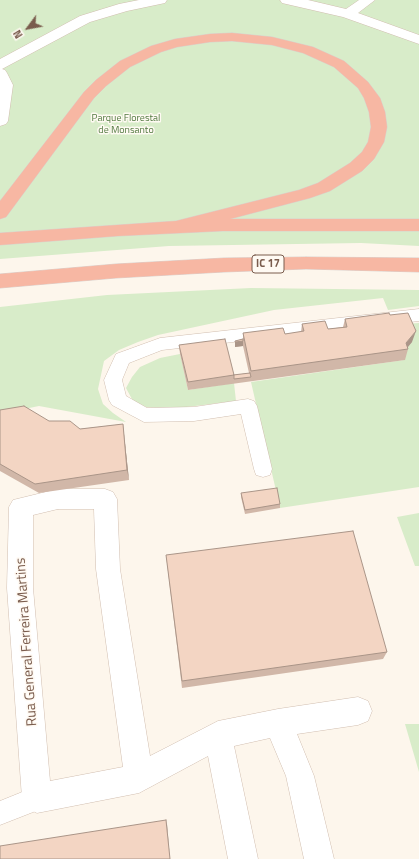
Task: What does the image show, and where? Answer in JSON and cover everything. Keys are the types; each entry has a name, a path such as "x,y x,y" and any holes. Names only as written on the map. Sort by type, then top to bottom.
{"highway":[{"path":"0,213 90,95 101,83 125,64 156,48 175,43 210,38 232,37 272,41 308,50 323,56 339,64 363,85 372,98 377,112 379,127 376,142 368,155 356,167 324,187 304,194 177,227"},
{"path":"0,239 177,227 279,224 419,225"},
{"name":"IC 17","path":"0,281 116,271 265,264 419,265"}],"street":[{"path":"0,65 85,19 124,7 160,0"},
{"path":"288,0 304,2 348,14 419,40"},
{"path":"348,14 368,0"},
{"path":"0,73 5,85 0,121"},
{"name":"Rua General Ferreira Martins","path":"37,798 20,588 21,507 58,499 104,499 108,569 139,778"},
{"path":"37,798 139,778 218,735 278,723 358,711"},
{"path":"278,723 300,776 319,859"},
{"path":"218,735 243,859"}],"lane":[{"path":"263,469 248,406 194,414 144,415 118,400 113,380 122,359 160,344 419,315"},
{"path":"0,813 37,798"}],"green space":[{"name":"Parque Florestal de Monsanto","path":"0,0 419,0 419,246 361,243 169,246 0,259"},
{"path":"251,288 419,290 419,306 388,310 383,298 274,310 158,335 138,342 119,350 104,361 98,389 103,404 126,422 39,406 0,414 0,307 107,295"},
{"path":"419,323 419,487 280,508 251,382 404,360 404,324"},
{"path":"180,354 188,390 234,383 236,401 170,409 146,407 133,401 126,388 140,367 160,358"},
{"path":"419,513 419,566 415,566 397,517"},
{"path":"405,724 419,724 419,772"}],"building":[{"path":"389,313 390,315 408,313 416,331 406,343 408,349 251,371 243,333 283,328 285,334 304,331 302,324 325,321 328,329 347,327 345,319"},
{"path":"225,339 234,375 188,382 179,345"},
{"path":"243,339 243,341 235,342 235,341"},
{"path":"250,373 251,377 234,379 233,375"},
{"path":"24,406 49,421 70,421 80,429 123,424 127,470 35,484 0,464 0,410"},
{"path":"277,488 280,504 245,510 241,493"},
{"path":"353,531 387,652 182,681 166,555"},
{"path":"166,820 170,859 0,859 0,846"}]}
